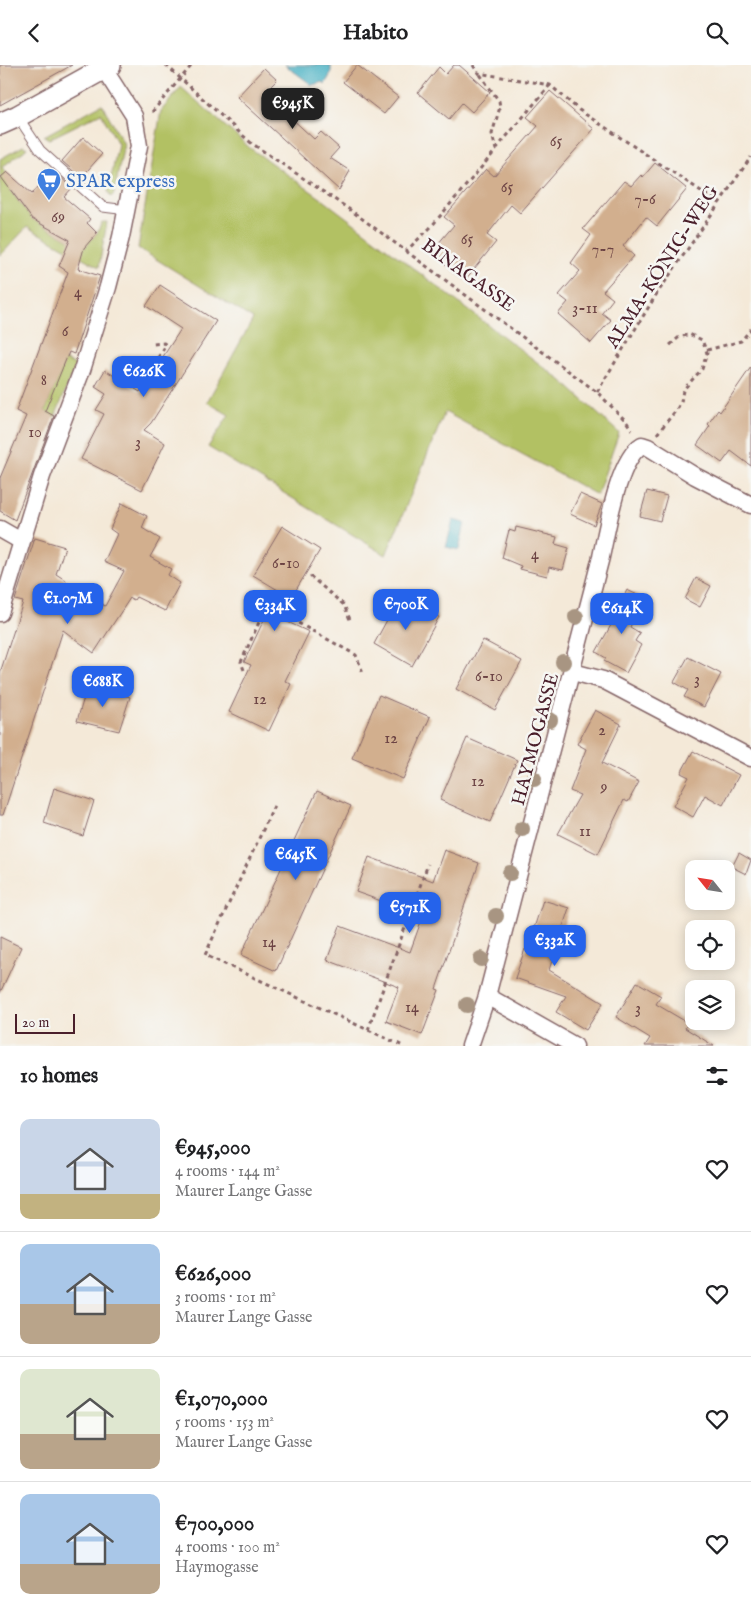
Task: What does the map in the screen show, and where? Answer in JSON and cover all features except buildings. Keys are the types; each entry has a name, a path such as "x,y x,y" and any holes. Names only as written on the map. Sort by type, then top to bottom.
{"street":[{"path":"0,613 21,541 82,370 108,287 139,146 134,116 107,67 9,120"},
{"path":"645,446 695,476 751,505"},
{"name":"HAYMOGASSE","path":"470,1046 488,995 573,672 617,490 631,455 645,446"},
{"path":"0,529 21,541"},
{"path":"573,672 603,680 751,758"},
{"path":"488,995 575,1046"}],"lane":[{"path":"9,120 103,207 126,210"}],"path":[{"name":"BINAGASSE","path":"166,65 250,142 353,212 597,392 626,421 645,446"},
{"path":"138,131 192,65"},
{"path":"473,65 499,101 500,107 492,134 496,150"},
{"path":"478,73 550,85 579,110 719,203"},
{"path":"405,252 430,228 550,85"},
{"name":"ALMA-KÖNIG-WEG","path":"597,392 656,295 751,157"},
{"path":"707,349 741,341 751,329"},
{"path":"668,347 678,338 688,333 698,337 707,349"},
{"path":"145,360 147,373 159,360 166,345 153,344"},
{"path":"645,446 677,409 683,390 702,369 707,349"},
{"path":"310,577 344,605 351,622"},
{"path":"244,670 242,661 265,609 271,608 356,655 364,675"},
{"path":"274,806 205,955 403,1046"},
{"path":"368,1030 428,864"}],"green space":[{"path":"181,87 250,148 322,199 562,381 619,433 597,495 445,412 386,555 208,447 229,415 207,402 253,319 138,248 161,111"},
{"path":"102,104 124,144 114,194 111,197 108,191 118,144 101,113 49,139 44,136"},
{"path":"23,146 27,148 2,167 16,185 10,190 32,219 84,248 97,233 102,222 107,222 99,267 27,227 0,256 0,159"},
{"path":"65,360 76,365 55,417 45,411"}],"water":[{"path":"285,65 331,65 331,74 325,84 323,82 312,85"},
{"path":"453,520 465,523 459,550 446,547"}],"place":[{"name":"SPAR express","path":"49,201"}]}
